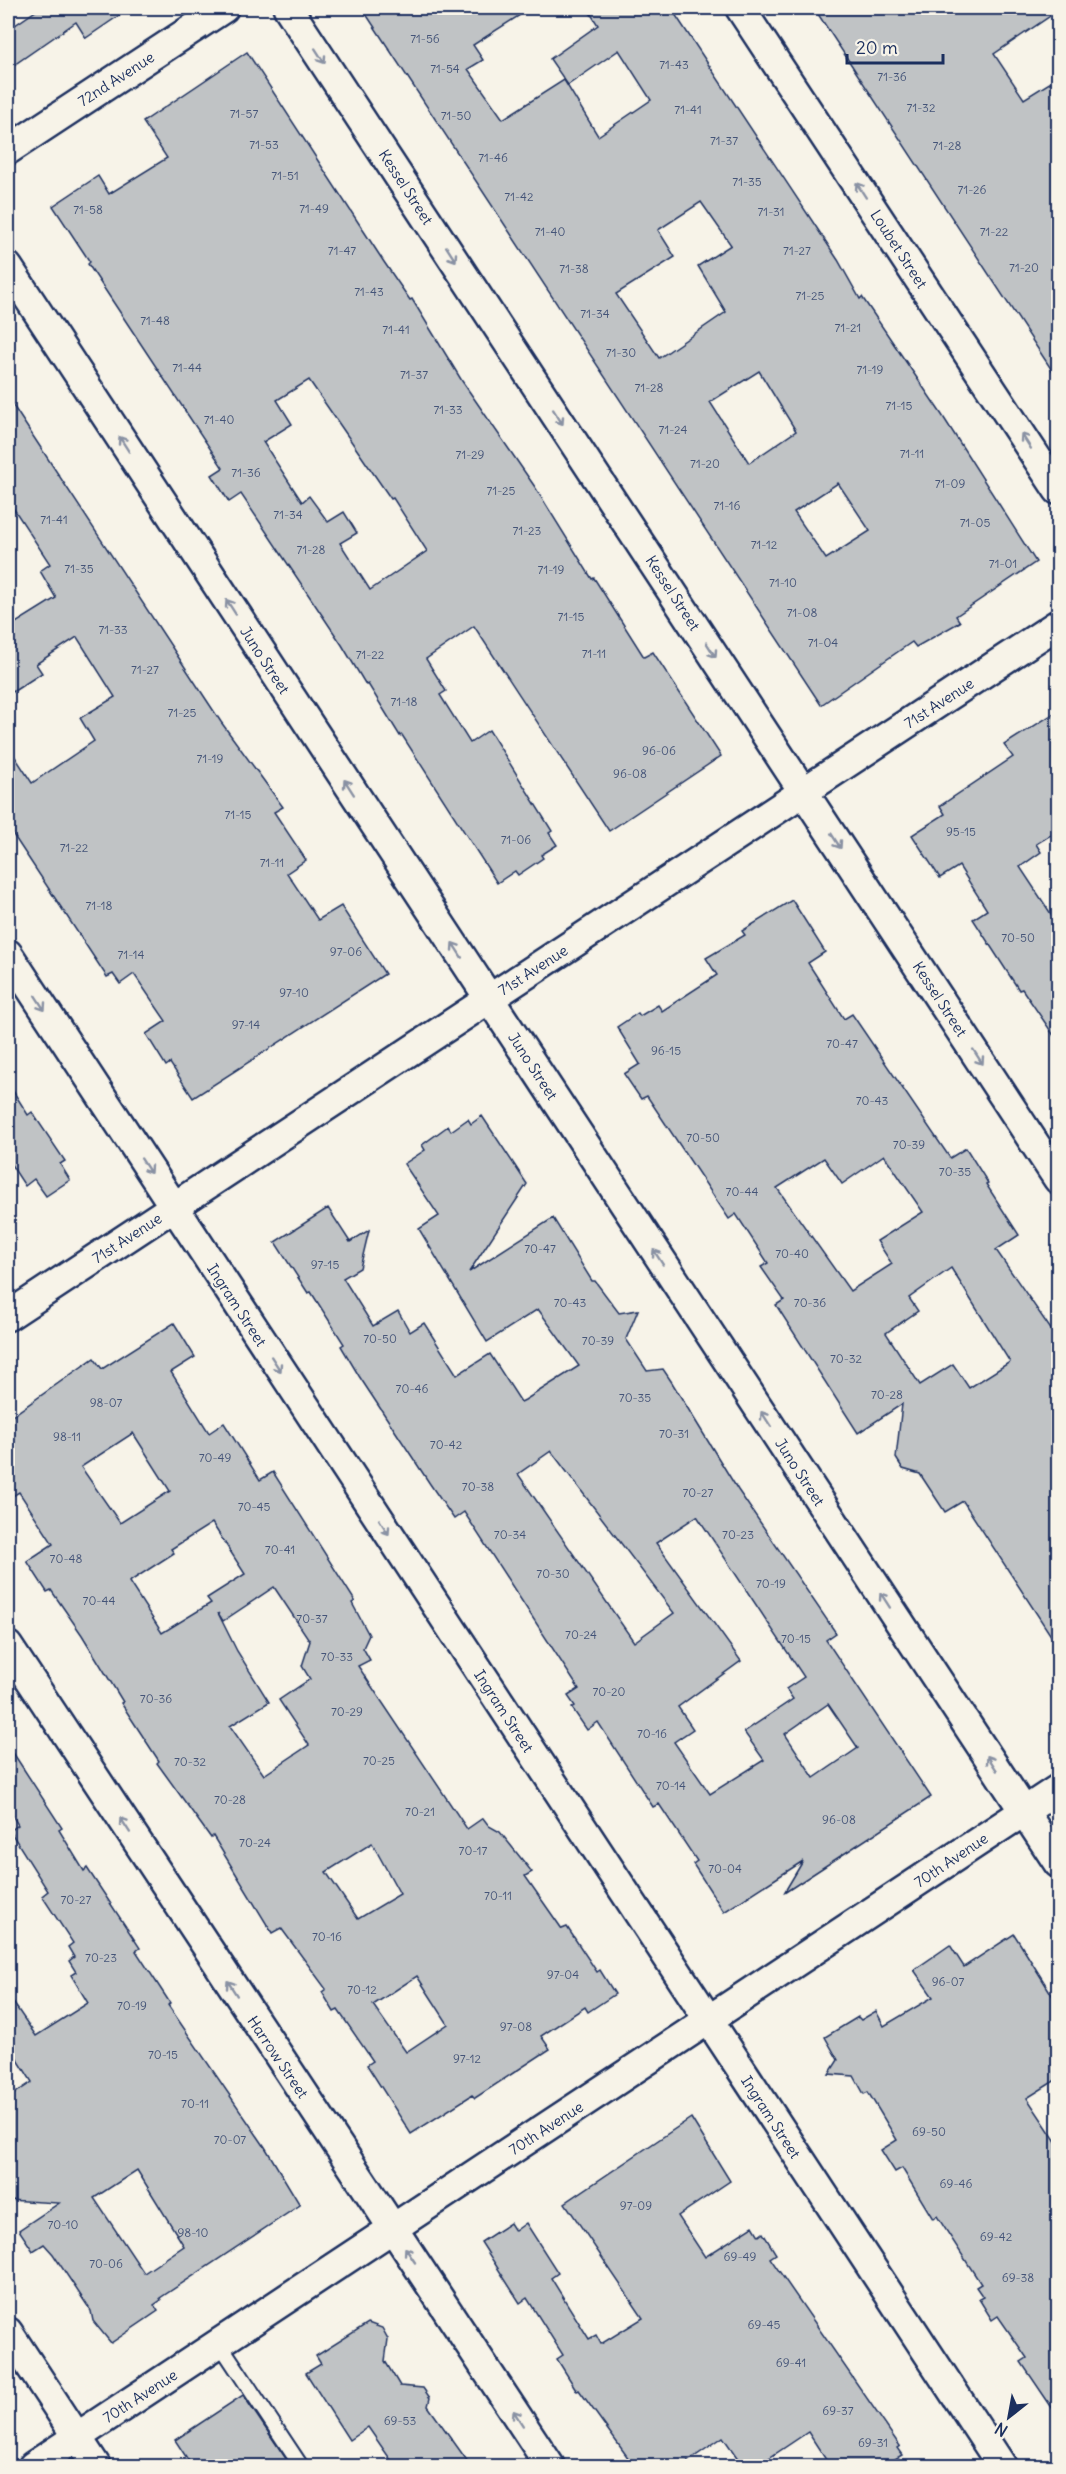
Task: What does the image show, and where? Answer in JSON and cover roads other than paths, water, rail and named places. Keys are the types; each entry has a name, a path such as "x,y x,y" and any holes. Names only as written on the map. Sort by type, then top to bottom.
{"street":[{"name":"72nd Avenue","path":"8,150 224,8"},
{"name":"Kessel Street","path":"288,8 1059,1179"},
{"name":"Loubet Street","path":"740,8 1059,489"},
{"name":"Juno Street","path":"8,267 1059,1863"},
{"name":"71st Avenue","path":"8,1316 1059,624"},
{"name":"Ingram Street","path":"8,954 1002,2466"},
{"name":"Harrow Street","path":"8,1646 550,2466"},
{"name":"70th Avenue","path":"33,2466 1059,1789"},
{"path":"8,2332 96,2466"}],"lane":[{"path":"220,2344 301,2466"}]}
